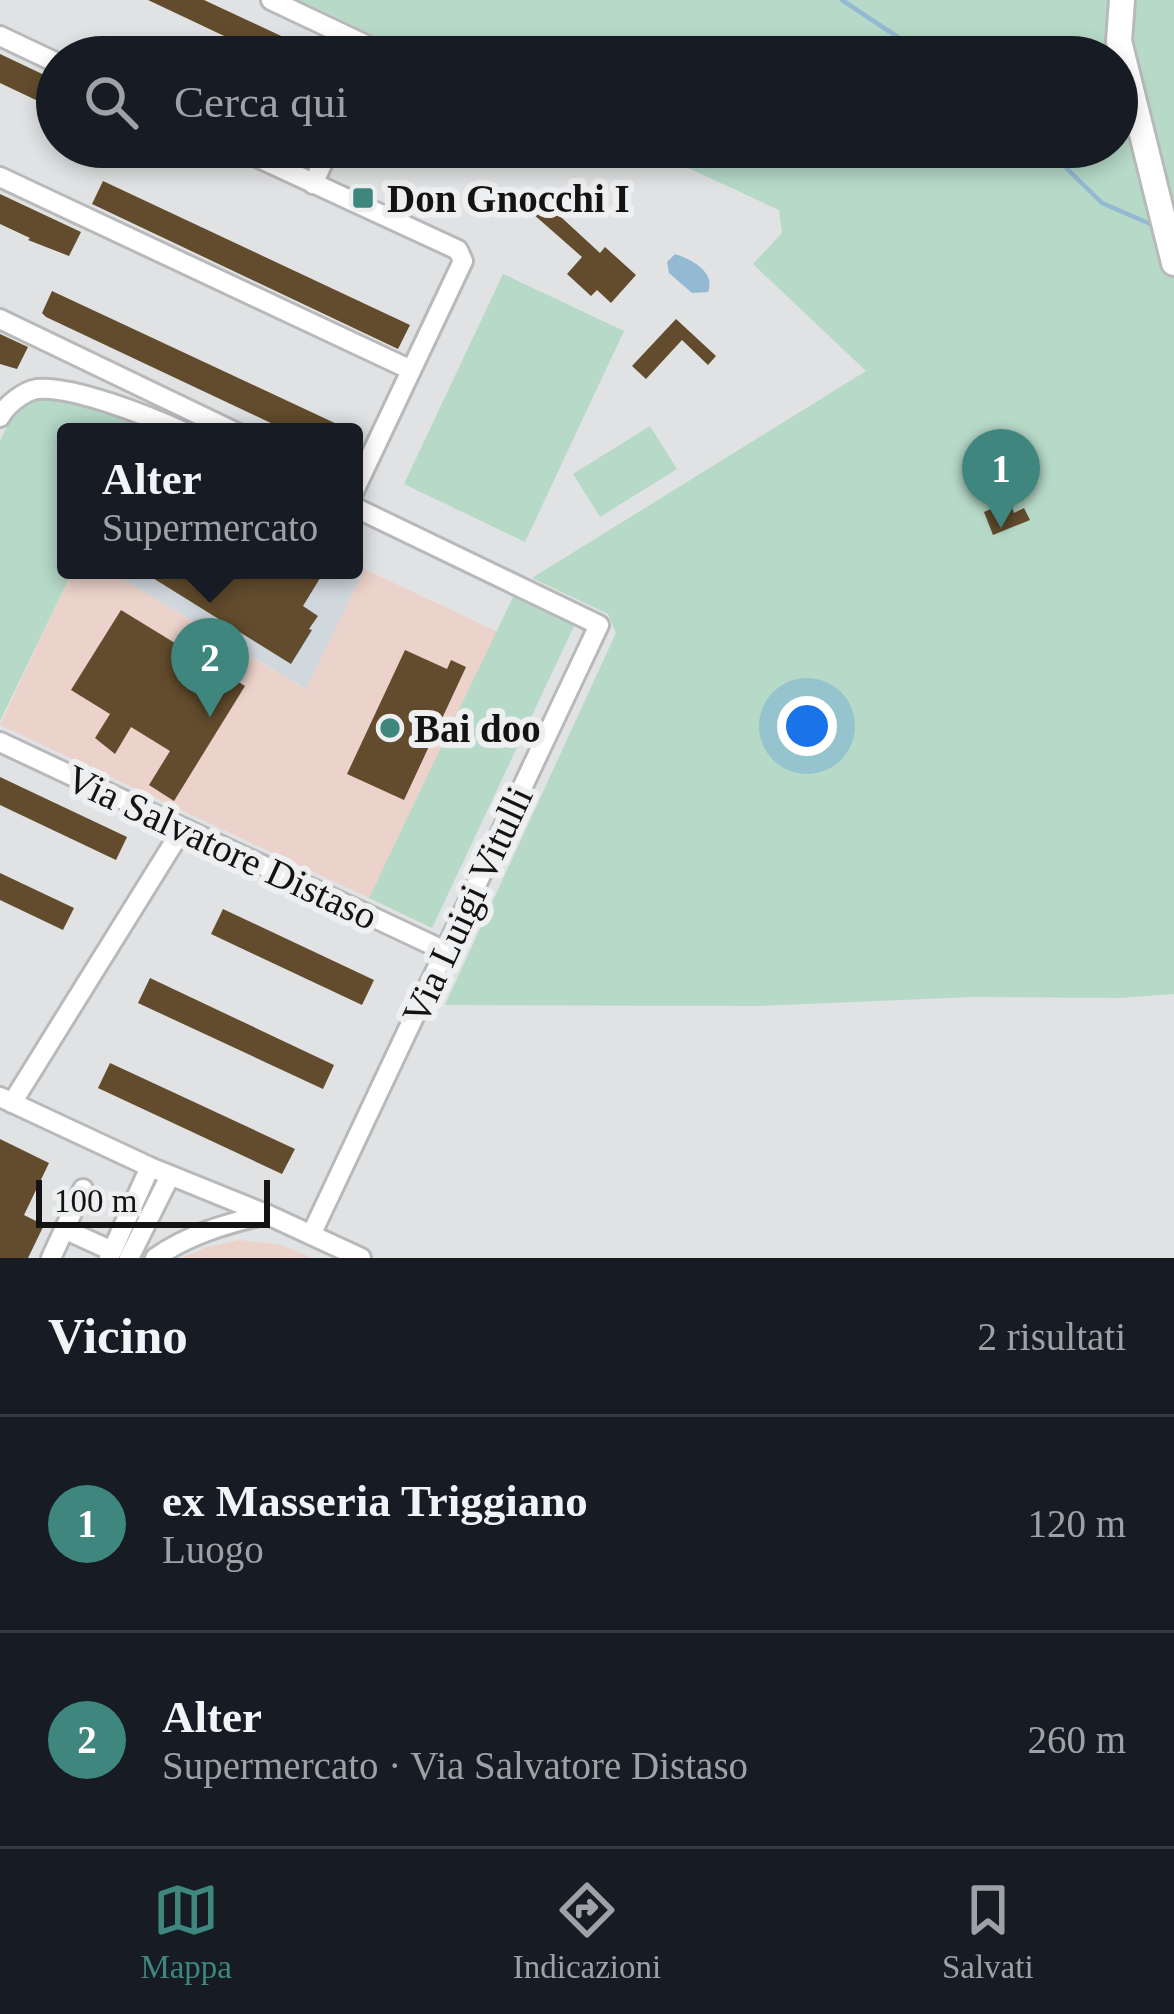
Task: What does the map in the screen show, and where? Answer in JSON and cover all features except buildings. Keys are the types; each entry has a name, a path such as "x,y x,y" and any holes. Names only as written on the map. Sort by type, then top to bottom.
{"main road":[{"path":"1119,36 1122,0"},
{"path":"1138,122 1174,263"}],"street":[{"path":"271,0 346,36"},
{"path":"0,36 36,53"},
{"path":"279,168 463,254 363,471"},
{"path":"313,184 320,168"},
{"path":"0,177 411,370"},
{"path":"0,319 217,423"},
{"path":"0,417 5,407 34,389 67,392 162,423"},
{"name":"Via Luigi Vitulli","path":"311,1235 599,625 363,512"},
{"name":"Via Salvatore Distaso","path":"0,742 445,951"},
{"path":"182,828 6,1100 361,1258"},
{"path":"117,1256 150,1167"},
{"path":"117,1256 170,1176"},
{"path":"51,1258 83,1189"},
{"path":"155,1258 178,1242 217,1226 266,1214"},
{"path":"64,1229 117,1256"}],"shaded area":[{"path":"363,571 498,632 369,898 0,725 69,579 123,579 305,689"},
{"path":"123,579 359,579 306,689"},
{"path":"239,1240 282,1245 312,1258 181,1258"}],"green space":[{"path":"299,0 1174,0 1174,994 759,1006 445,1005 616,633 608,614 532,578 866,371 753,264 782,233 779,210 688,168 1138,168 1138,36 375,36"},
{"path":"503,274 624,331 525,542 404,484"},
{"path":"51,395 141,423 57,423 57,579 69,579 0,721 0,441 13,414 30,400"},
{"path":"650,426 677,469 600,517 573,474"},
{"path":"514,595 575,624 432,928 369,898"}],"water":[{"path":"675,254 705,273 708,292 692,293 669,273 667,262"}],"waterway":[{"path":"842,0 896,36"},
{"path":"1066,168 1102,203 1155,226"}],"place":[{"name":"Don Gnocchi I","path":"363,198"},
{"name":"ex Masseria Triggiano","path":"1001,528"},
{"name":"Alter","path":"210,717"},
{"name":"Bai doo","path":"390,728"}]}
